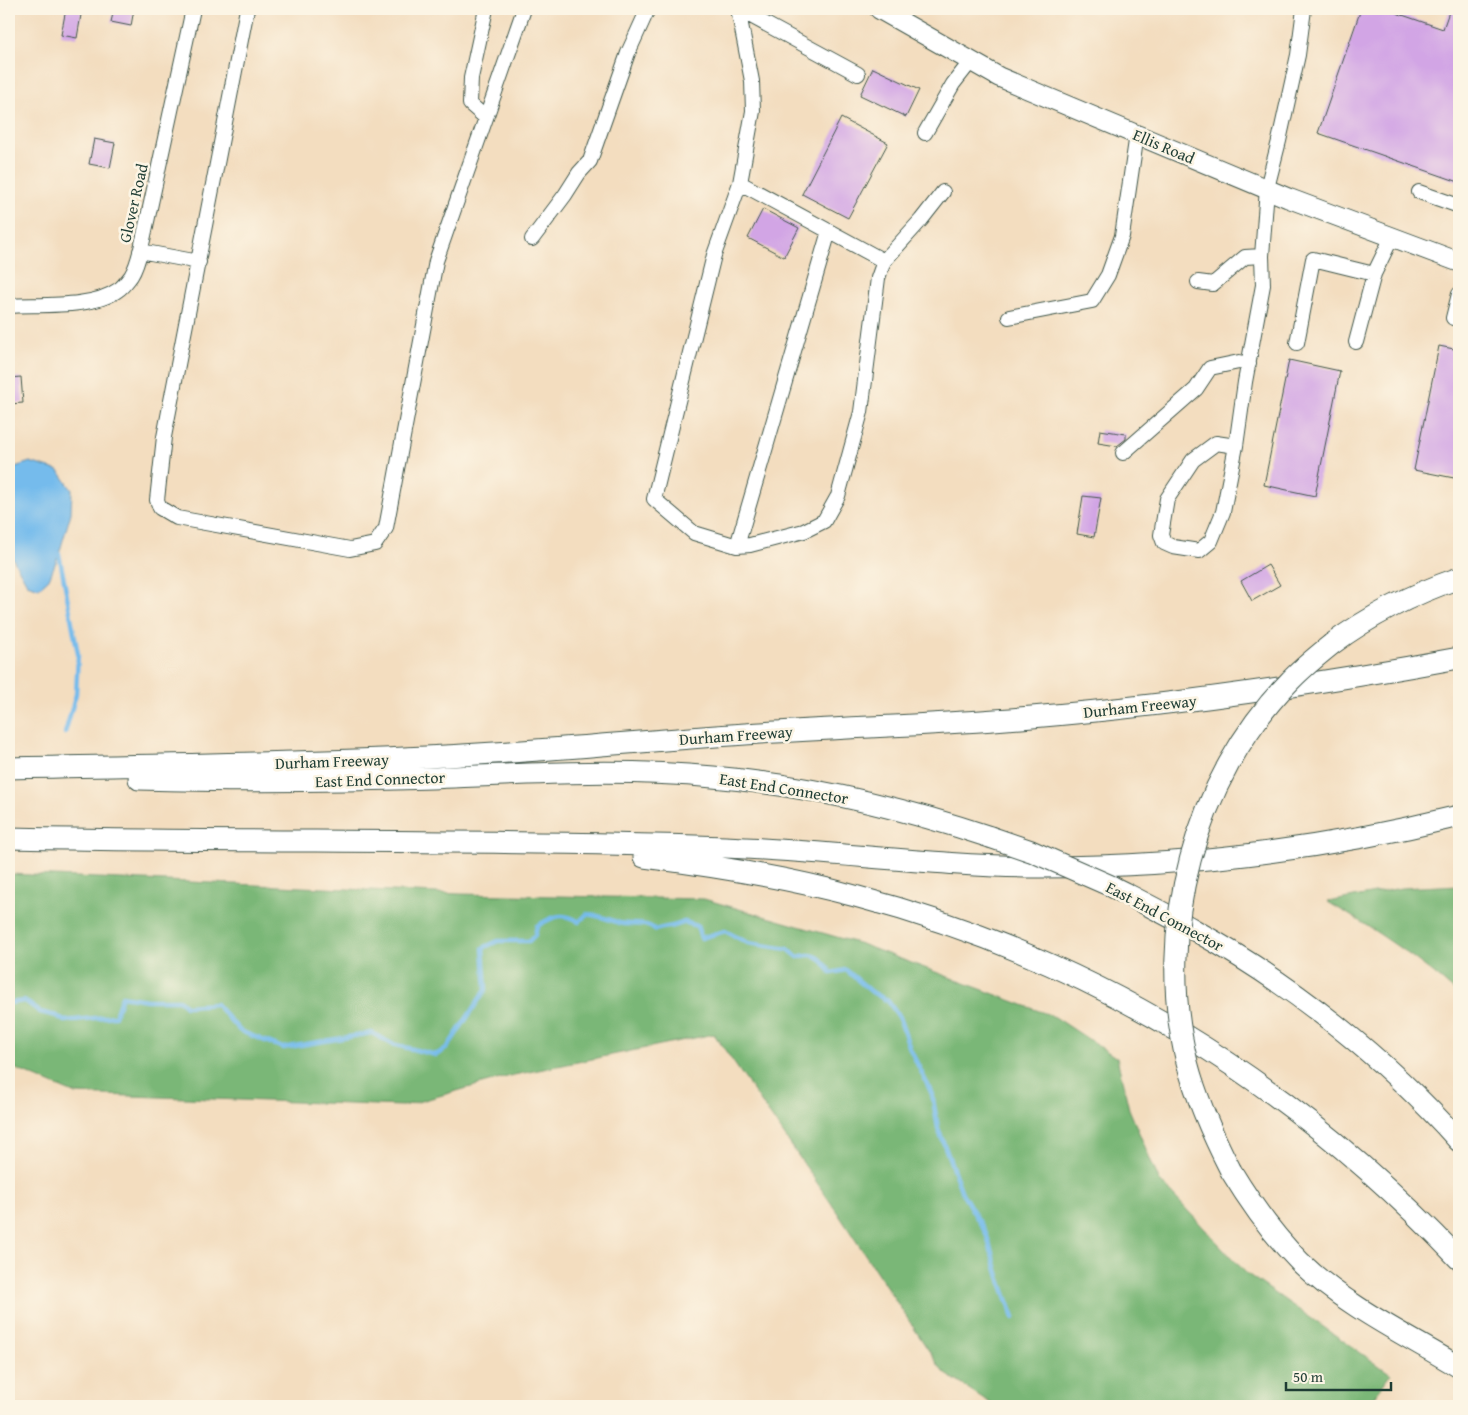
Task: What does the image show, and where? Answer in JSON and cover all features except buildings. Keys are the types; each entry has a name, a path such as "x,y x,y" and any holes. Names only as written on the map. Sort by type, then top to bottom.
{"highway":[{"path":"1459,578 1414,595 1386,608 1359,624 1332,644 1288,683 1252,728 1221,780 1206,814 1190,861 1183,890 1177,947 1177,985 1182,1033 1195,1090 1231,1171 1263,1219 1301,1263 1323,1282 1369,1313 1459,1366"},
{"name":"Durham Freeway","path":"9,768 298,762 425,757 552,750 756,733 1027,718 1123,709 1217,697 1459,658"},
{"name":"East End Connector","path":"9,774 289,782 554,773 654,774 761,782 855,799 935,819 1031,852 1112,886 1197,931 1276,981 1351,1038 1385,1068 1459,1141"},
{"path":"9,838 394,841 754,849 976,865 1039,867 1175,862 1293,849 1355,839 1459,816"},
{"path":"532,844 712,867 790,881 845,894 900,909 991,940 1074,975 1154,1016 1230,1062 1279,1098 1338,1143 1373,1173 1459,1259"}],"main road":[{"name":"Ellis Road","path":"879,9 999,77 1267,188 1459,262"}],"street":[{"name":"Glover Road","path":"9,306 88,301 109,295 118,290 131,275 140,251 193,9"},
{"path":"247,9 164,437 157,500 160,508 177,518 350,550 375,544 386,528 436,261 524,9"},
{"path":"486,9 472,78 470,104 486,118"},
{"path":"532,239 565,195 578,173 590,161 628,53 648,9"},
{"path":"738,9 858,74"},
{"path":"738,9 752,81 753,111 740,183 714,255 654,499 694,533 737,546 750,545 804,531 824,521 838,496 861,412 878,278 884,262 926,214 942,192"},
{"path":"1236,446 1216,443 1193,460 1167,499 1161,534 1164,543 1173,547 1199,550 1211,541 1223,512 1236,446 1263,285 1262,256 1267,188 1298,55 1304,9"},
{"path":"925,133 953,84 971,61"},
{"path":"1009,317 1092,301 1108,275 1122,236 1137,134"},
{"path":"740,183 884,262"},
{"path":"1419,192 1459,206"},
{"path":"737,546 829,231"},
{"path":"1356,342 1374,274 1392,237"},
{"path":"140,251 199,262"},
{"path":"1198,282 1213,284 1245,257 1262,256"},
{"path":"1297,343 1313,259 1374,274"},
{"path":"1453,318 1459,294"},
{"path":"1123,453 1196,389 1210,368 1239,362 1249,364"}],"green space":[{"path":"9,874 459,894 704,899 861,944 1055,1017 1117,1058 1129,1109 1159,1180 1246,1273 1391,1374 1367,1406 995,1406 943,1372 831,1203 714,1034 514,1075 403,1106 76,1094 9,1066"},
{"path":"1459,885 1459,995 1396,945 1328,902 1401,888"}],"water":[{"path":"30,462 59,471 72,490 71,513 59,554 49,579 39,588 27,584 9,552 9,469"}],"waterway":[{"path":"59,554 78,654 76,694 65,733"},
{"path":"9,1003 25,1001 40,1012 57,1016 64,1021 115,1016 122,996 147,1000 179,1000 186,1006 216,1004 240,1031 283,1048 372,1033 392,1044 436,1055 447,1048 486,989 483,948 498,941 529,941 535,935 537,926 557,916 567,917 579,922 587,914 624,924 643,925 655,930 684,922 697,926 701,938 725,931 748,943 788,949 798,957 805,955 814,956 822,960 831,973 846,970 872,992 888,1001 899,1017 910,1049 932,1094 938,1128 962,1193 986,1233 1014,1318"}]}
